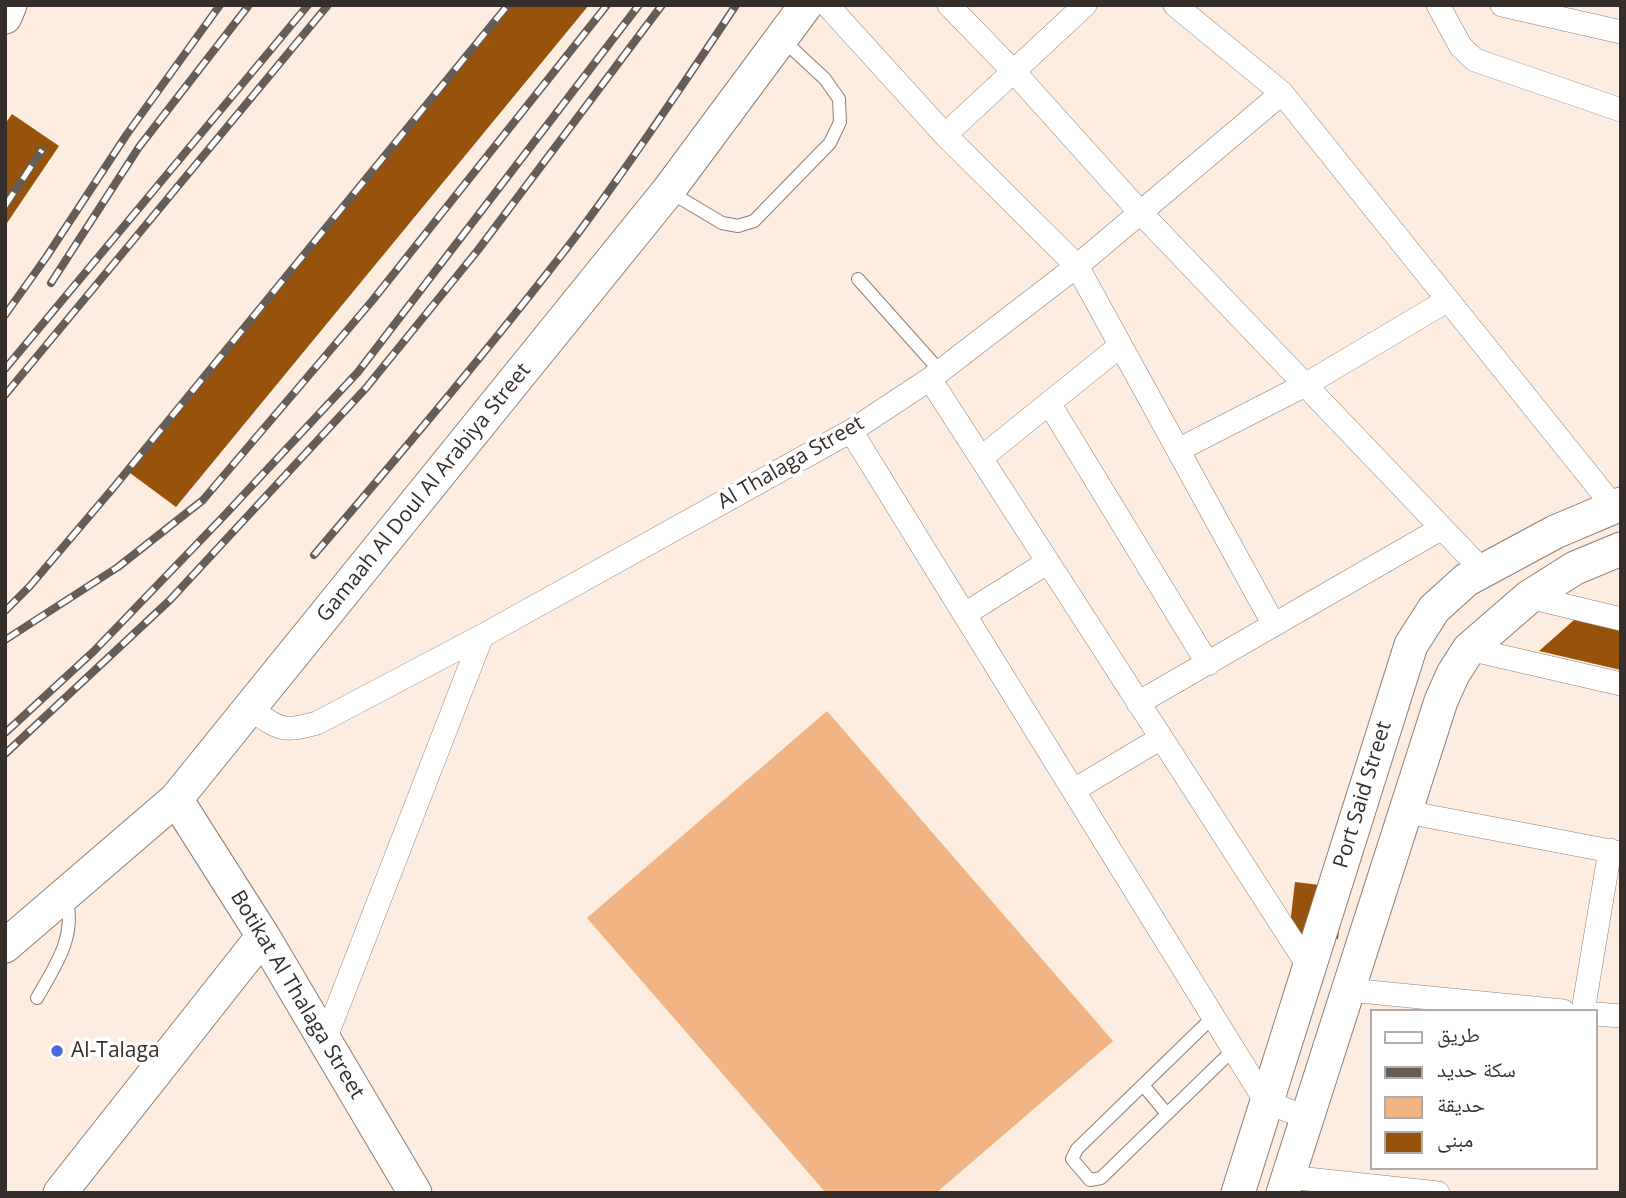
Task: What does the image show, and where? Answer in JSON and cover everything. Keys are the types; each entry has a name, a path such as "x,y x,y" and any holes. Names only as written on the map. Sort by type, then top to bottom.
{"main road":[{"path":"5,17 10,5"},
{"name":"Gamaah Al Doul Al Arabiya Street","path":"5,946 176,799 668,191 806,5"},
{"name":"Port Said Street","path":"1238,1193 1411,645 1434,609 1466,580 1555,532 1617,505"},
{"path":"1286,1185 1441,701 1453,674 1469,649 1529,597 1575,568 1621,549"},
{"name":"Botikat Al Thalaga Street","path":"176,799 263,936 415,1193"},
{"path":"60,1193 263,936"}],"street":[{"path":"827,5 945,135 1077,266 1274,625"},
{"path":"949,5 1015,73 1140,212 1483,571"},
{"path":"945,135 1015,73 1085,5"},
{"path":"1175,5 1282,93 1617,505"},
{"path":"1438,5 1461,47 1475,60 1621,110"},
{"path":"1502,5 1621,32"},
{"name":"Al Thalaga Street","path":"249,708 276,727 293,730 317,723 482,636 851,431 935,375 1077,266 1282,93"},
{"path":"1178,450 1305,385 1448,300"},
{"path":"981,458 1120,346"},
{"path":"935,375 981,458 1308,967"},
{"path":"1049,403 1208,664"},
{"path":"851,431 1266,1102 1308,1118"},
{"path":"1139,704 1442,528"},
{"path":"965,614 1048,562"},
{"path":"1529,597 1621,619"},
{"path":"324,1042 482,636"},
{"path":"1469,649 1621,684"},
{"path":"1074,790 1161,738"},
{"path":"1406,812 1615,851 1583,1009"},
{"path":"1349,990 1533,1009"},
{"path":"1598,1014 1621,1016"},
{"path":"1286,1185 1438,1193"}],"lane":[{"path":"668,191 722,223 738,226 746,224 754,221 830,143 840,122 839,99 825,79 782,39"},
{"path":"858,279 935,375"},
{"path":"37,998 70,931 71,914 65,894"},
{"path":"1214,1016 1073,1155 1074,1163 1085,1176 1096,1181 1101,1178 1234,1049"},
{"path":"1143,1085 1167,1114"}],"green space":[{"path":"827,711 1113,1041 936,1193 826,1193 587,918"}],"building":[{"path":"512,5 589,5 176,507 126,470"},
{"path":"12,114 59,146 5,226 5,124"},
{"path":"1574,620 1621,631 1621,670 1539,651"},
{"path":"1295,882 1344,888 1338,939 1289,933"}],"railway":[{"path":"5,315 127,134 220,5"},
{"path":"51,283 139,147 249,5"},
{"path":"5,369 308,5"},
{"path":"5,395 328,5"},
{"path":"5,611 30,586 114,487 508,5"},
{"path":"5,640 118,567 203,500 372,301 607,5"},
{"path":"5,733 94,651 358,372 639,5"},
{"path":"5,754 170,600 366,388 478,250 662,5"},
{"path":"314,555 478,360 573,240 736,5"},
{"path":"5,206 42,150"}],"place":[{"name":"Al-Talaga","path":"57,1051"}]}
